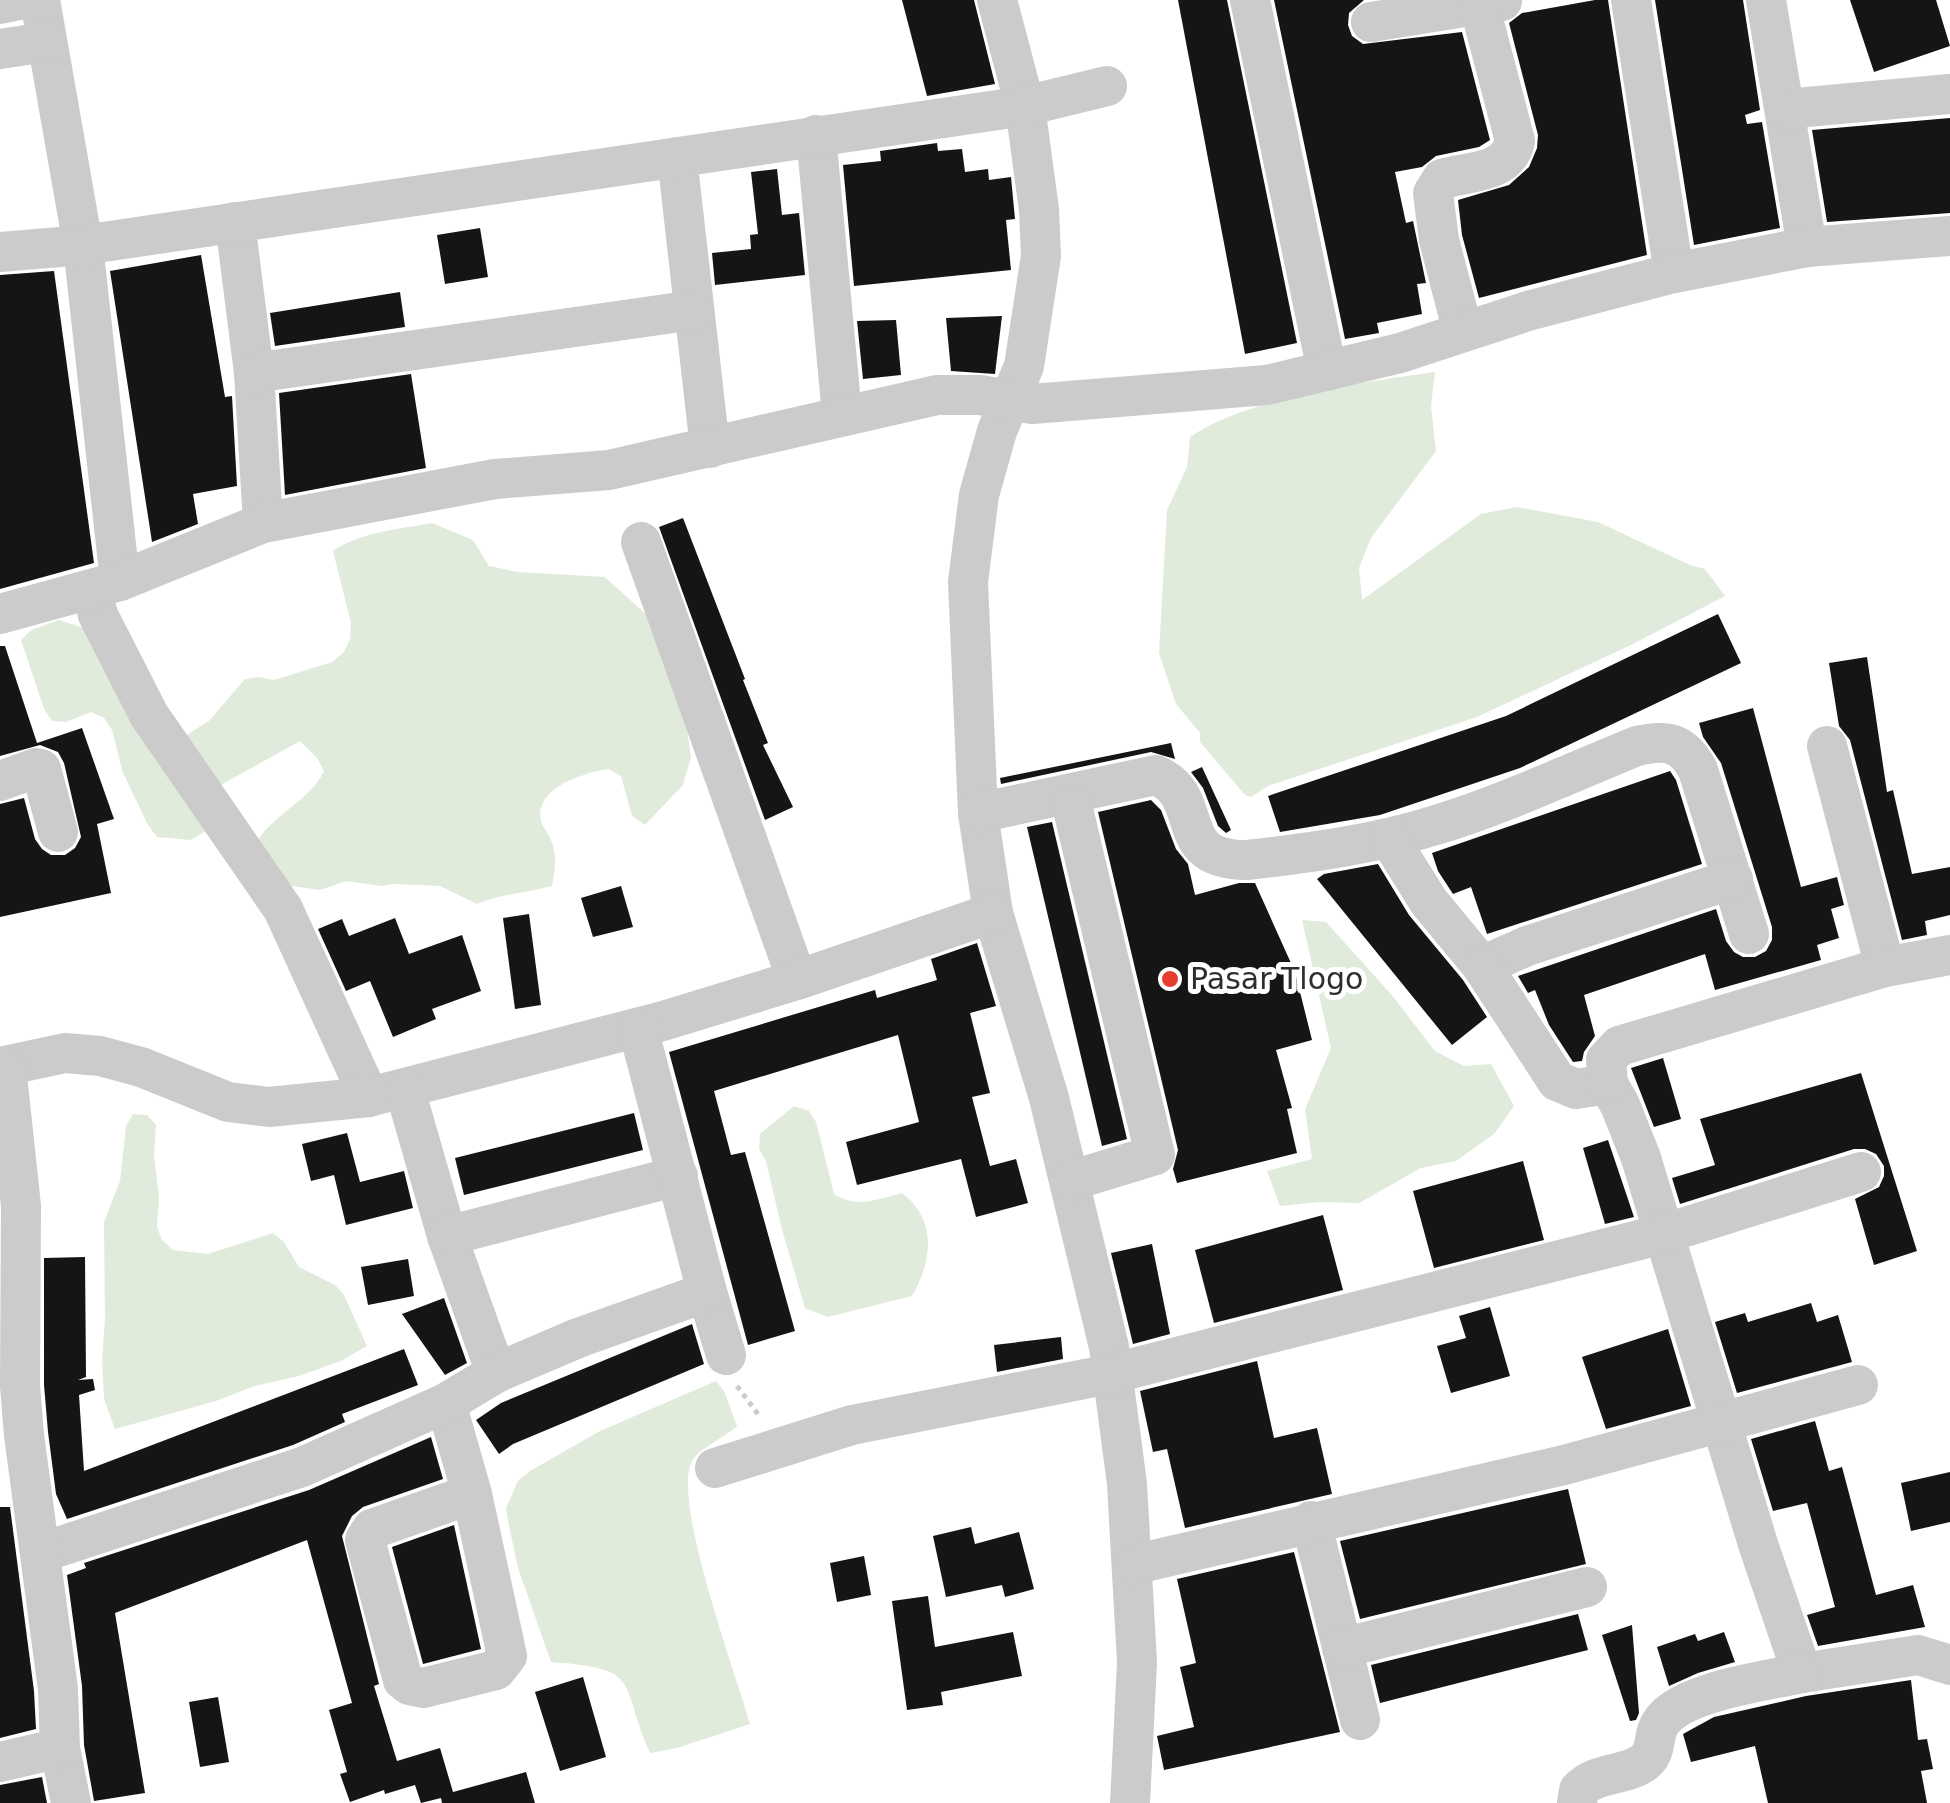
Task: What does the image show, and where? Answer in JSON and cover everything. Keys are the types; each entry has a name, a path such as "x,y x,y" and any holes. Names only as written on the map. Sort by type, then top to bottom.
{"street":[{"path":"0,4 20,0"},
{"path":"40,0 84,244 104,596 149,715 282,909 387,1094 447,1236 496,1373"},
{"path":"1250,0 1326,371"},
{"path":"1631,0 1674,273"},
{"path":"1766,0 1807,246"},
{"path":"1371,22 1467,3 1515,140 1513,152 1498,166 1442,179 1432,192 1439,240 1463,332"},
{"path":"1004,5 1025,106 1041,256 1024,366 979,495 968,582 978,813 993,914 1049,1098 1109,1347 1127,1484 1137,1662 1123,1801"},
{"path":"0,49 46,42"},
{"path":"0,252 84,244 1025,106 1107,86"},
{"path":"1784,110 1950,94"},
{"path":"816,135 842,414"},
{"path":"677,158 710,448"},
{"path":"234,222 254,374 263,523"},
{"path":"0,614 104,596 263,523 494,479 608,470 937,395 980,395 1009,402 1082,401 1268,385 1400,353 1528,310 1674,273 1807,246 1950,236"},
{"path":"254,374 694,310"},
{"path":"641,542 797,980"},
{"path":"978,813 1156,775 1172,782 1178,790 1194,836 1210,853 1223,860 1299,854 1389,838 1490,807 1637,746 1659,740 1672,742 1690,755 1698,770 1749,934"},
{"path":"1827,746 1885,967"},
{"path":"0,781 41,769 58,832"},
{"path":"1070,1181 1155,1155 1072,805"},
{"path":"1389,838 1429,902 1482,966 1557,1081 1576,1089 1608,1084"},
{"path":"1482,966 1527,946 1732,879"},
{"path":"72,1803 60,1748 58,1688 40,1553 12,1439 20,1386 21,1206 3,1066 65,1054 100,1056 228,1102 269,1108 387,1094 638,1028 993,914"},
{"path":"1802,1673 1758,1544 1641,1158 1608,1084 1606,1060 1620,1046 1885,967 1950,955"},
{"path":"638,1028 726,1355"},
{"path":"715,1468 852,1425 1110,1374 1662,1234 1861,1172"},
{"path":"447,1236 678,1176"},
{"path":"40,1553 302,1467 446,1403 496,1373 578,1338 707,1292"},
{"path":"1132,1565 1564,1465 1858,1384"},
{"path":"446,1403 472,1494 507,1656 496,1670 413,1687 403,1680 365,1540 372,1530 472,1494"},
{"path":"1311,1521 1360,1720"},
{"path":"1342,1648 1587,1587"},
{"path":"1577,1803 1579,1790 1592,1778 1634,1768 1647,1760 1654,1752 1660,1722 1684,1705 1718,1692 1802,1673 1918,1656 1950,1665"},
{"path":"0,1762 60,1748"}],"path":[{"path":"726,1355 736,1386 747,1403 790,1443"}],"green space":[{"path":"1435,372 1431,406 1436,451 1371,538 1359,568 1362,600 1481,514 1517,507 1598,522 1705,569 1725,596 1477,717 1268,786 1251,797 1245,795 1200,742 1200,733 1176,704 1159,653 1167,510 1187,467 1190,437 1214,423 1275,401"},
{"path":"432,523 473,540 489,566 518,572 605,577 651,619 687,729 691,757 683,785 645,825 632,816 621,776 608,769 585,774 551,792 540,812 554,850 552,886 477,904 440,886 382,886 346,881 320,890 292,886 255,846 270,825 318,782 324,771 300,741 221,785 214,826 191,840 157,837 123,773 112,730 104,718 91,712 66,722 52,721 44,709 21,640 31,630 59,620 87,629 180,739 209,721 245,679 274,680 332,662 344,652 351,623 333,551 368,535"},
{"path":"1302,920 1326,922 1391,994 1435,1051 1464,1066 1491,1064 1514,1106 1494,1134 1456,1161 1421,1168 1359,1203 1280,1206 1267,1171 1312,1159 1305,1109 1331,1048"},
{"path":"794,1106 809,1111 816,1122 834,1194 859,1202 902,1193 922,1216 927,1256 912,1296 828,1317 805,1308 766,1161 759,1149 760,1134"},
{"path":"133,1114 147,1115 156,1125 157,1227 162,1240 173,1250 208,1254 273,1233 284,1242 299,1267 335,1285 344,1295 367,1346 341,1361 299,1376 115,1429 104,1399 104,1222 120,1181 126,1126"},
{"path":"716,1381 724,1391 737,1426 694,1458 688,1477 690,1507 707,1586 750,1724 650,1753 629,1694 615,1675 601,1669 551,1662 518,1568 506,1508 518,1481 530,1471 600,1431"}],"building":[{"path":"902,0 974,0 995,84 927,96"},
{"path":"1178,0 1227,0 1297,343 1245,354"},
{"path":"1274,0 1364,0 1349,13 1348,25 1352,36 1363,44 1462,32 1490,140 1479,147 1436,156 1422,167 1395,172 1406,223 1413,221 1426,283 1417,284 1422,314 1377,323 1379,333 1345,339"},
{"path":"1608,0 1647,255 1479,298 1462,235 1458,200 1509,185 1529,167 1537,148 1538,135 1509,23 1522,13"},
{"path":"1655,0 1743,0 1760,110 1745,115 1747,124 1762,122 1780,228 1694,245"},
{"path":"1850,0 1936,0 1950,46 1874,72"},
{"path":"1950,118 1950,213 1827,222 1812,130"},
{"path":"937,143 938,151 962,149 965,172 988,169 989,180 1011,177 1015,219 1006,220 1011,270 854,286 843,165 881,161 880,151"},
{"path":"777,169 782,215 799,213 805,275 715,285 712,253 751,249 750,235 758,234 751,172"},
{"path":"480,228 488,277 445,284 437,235"},
{"path":"201,255 225,397 232,396 237,486 193,494 198,524 152,542 110,271"},
{"path":"54,271 94,563 0,589 0,275"},
{"path":"400,292 405,327 275,346 270,313"},
{"path":"1002,316 995,374 951,371 946,318"},
{"path":"896,320 901,375 863,379 857,321"},
{"path":"411,374 426,468 285,495 279,393"},
{"path":"683,518 768,743 763,745 793,807 765,820 659,527"},
{"path":"1718,614 1741,663 1520,768 1380,815 1280,832 1268,796 1506,716"},
{"path":"0,646 5,646 37,743 82,728 114,819 97,824 111,893 0,917 0,804 24,798 35,839 51,855 65,855 81,837 58,752 40,745 0,756"},
{"path":"1867,657 1887,792 1893,790 1912,874 1950,867 1950,915 1925,921 1927,935 1902,940 1850,740 1839,726 1829,663"},
{"path":"1753,708 1801,887 1837,877 1844,905 1831,909 1839,938 1817,945 1821,960 1715,990 1705,954 1584,995 1595,1036 1582,1061 1573,1062 1549,1025 1535,990 1528,993 1518,976 1716,909 1726,941 1743,957 1755,957 1766,951 1772,940 1772,927 1721,763 1703,737 1699,723"},
{"path":"1171,743 1175,759 1151,752 1001,784 1000,778"},
{"path":"1202,767 1231,830 1226,833 1218,826 1203,788 1191,772"},
{"path":"1670,771 1702,864 1487,934 1471,887 1453,894 1438,871 1432,853"},
{"path":"1151,800 1161,810 1176,849 1188,864 1195,895 1239,883 1255,883 1295,972 1312,1040 1276,1050 1292,1108 1287,1109 1297,1153 1177,1183 1173,1169 1178,1150 1098,812"},
{"path":"1052,822 1127,1139 1102,1146 1027,827"},
{"path":"1378,864 1409,915 1463,980 1487,1017 1452,1045 1317,879 1324,874"},
{"path":"621,886 633,927 593,937 581,898"},
{"path":"529,914 541,1005 515,1009 503,918"},
{"path":"395,918 409,954 462,935 481,991 432,1009 436,1019 393,1037 370,981 346,991 318,929 342,919 349,936"},
{"path":"977,943 996,1006 970,1013 990,1093 972,1097 990,1166 1016,1159 1028,1203 976,1217 961,1159 857,1185 846,1142 919,1122 898,1035 714,1091 731,1155 745,1152 795,1331 748,1345 669,1052 875,990 877,998 937,980 931,959"},
{"path":"1663,1058 1681,1119 1654,1127 1631,1068"},
{"path":"1861,1073 1917,1251 1874,1265 1855,1199 1879,1187 1884,1166 1876,1154 1865,1149 1854,1149 1680,1204 1672,1178 1715,1165 1700,1119"},
{"path":"634,1113 643,1150 464,1195 455,1158"},
{"path":"347,1133 360,1182 404,1171 413,1208 346,1225 334,1175 311,1181 302,1144"},
{"path":"1608,1140 1634,1217 1605,1224 1583,1148"},
{"path":"1523,1161 1544,1240 1434,1268 1413,1191"},
{"path":"1323,1215 1343,1290 1214,1323 1195,1250"},
{"path":"1152,1244 1170,1334 1133,1344 1111,1253"},
{"path":"85,1257 86,1377 78,1380 93,1379 95,1390 79,1395 84,1471 404,1349 418,1385 342,1414 345,1422 293,1445 67,1519 56,1494 48,1432 44,1258"},
{"path":"408,1259 414,1296 368,1305 361,1267"},
{"path":"444,1298 467,1363 445,1375 402,1314"},
{"path":"1811,1303 1817,1322 1838,1315 1852,1362 1737,1393 1715,1322 1745,1313 1748,1322"},
{"path":"1490,1307 1510,1376 1451,1393 1437,1346 1466,1338 1459,1316"},
{"path":"692,1324 704,1364 513,1444 499,1454 476,1420 501,1403"},
{"path":"1668,1329 1691,1406 1606,1429 1582,1357"},
{"path":"1061,1337 1063,1359 997,1372 994,1345"},
{"path":"1257,1361 1274,1438 1317,1428 1332,1494 1185,1528 1167,1449 1153,1452 1140,1391"},
{"path":"1815,1421 1829,1471 1842,1467 1876,1595 1913,1585 1925,1627 1818,1646 1807,1615 1835,1607 1807,1503 1773,1511 1751,1439"},
{"path":"431,1437 443,1479 363,1507 352,1516 342,1536 379,1684 374,1686 397,1761 440,1748 453,1792 526,1772 535,1803 442,1803 441,1798 421,1803 415,1785 385,1794 384,1790 350,1802 340,1774 347,1772 329,1710 352,1703 307,1540 115,1613 145,1793 94,1801 84,1745 82,1686 67,1575 86,1568 84,1563 309,1490"},
{"path":"1950,1472 1950,1522 1911,1531 1901,1483"},
{"path":"1568,1489 1586,1564 1360,1619 1340,1541"},
{"path":"0,1507 10,1507 36,1729 0,1738"},
{"path":"454,1525 481,1649 423,1664 392,1547"},
{"path":"971,1527 975,1544 1019,1532 1034,1589 1005,1597 1002,1585 946,1597 933,1536"},
{"path":"1294,1552 1340,1732 1164,1770 1157,1736 1194,1727 1180,1667 1196,1663 1177,1579"},
{"path":"864,1556 871,1595 837,1602 830,1563"},
{"path":"928,1596 935,1647 1013,1632 1022,1676 941,1692 943,1705 907,1710 892,1601"},
{"path":"1578,1614 1588,1650 1380,1703 1371,1665"},
{"path":"1632,1625 1639,1713 1636,1720 1630,1721 1602,1635"},
{"path":"1724,1632 1735,1662 1669,1686 1657,1647 1695,1634 1698,1641"},
{"path":"583,1677 606,1757 560,1771 535,1692"},
{"path":"1911,1680 1918,1740 1927,1739 1933,1769 1921,1771 1927,1803 1768,1803 1755,1746 1691,1762 1683,1734 1714,1717 1806,1696"},
{"path":"218,1697 229,1762 200,1767 189,1702"},
{"path":"42,1777 47,1803 0,1803 0,1785"}],"place":[{"name":"Pasar Tlogo","path":"1170,979"}]}
